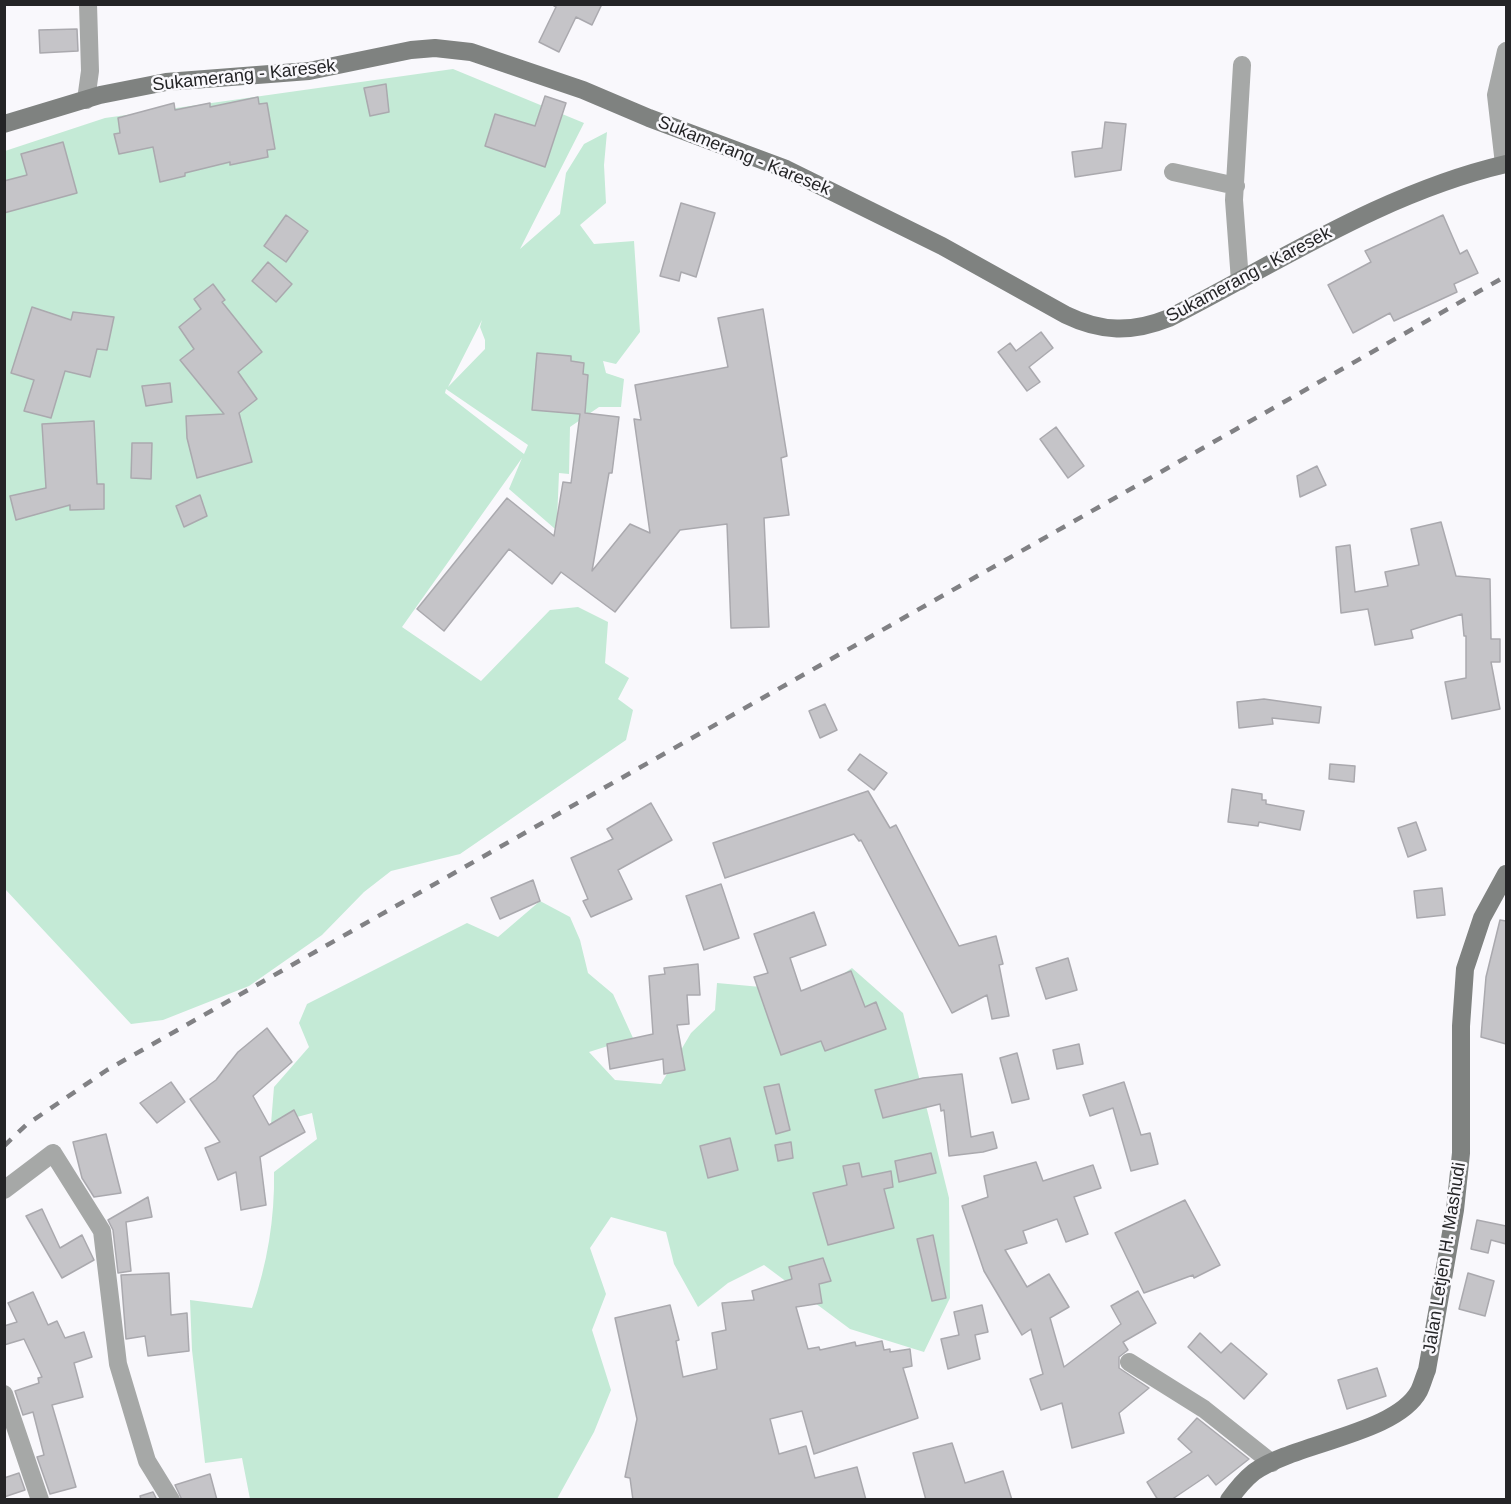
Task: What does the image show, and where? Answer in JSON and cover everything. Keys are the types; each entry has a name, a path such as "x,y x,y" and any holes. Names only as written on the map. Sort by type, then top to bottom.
{"street":[{"path":"86,100 90,71 88,4"},
{"name":"Sukamerang - Karesek","path":"4,124 86,100 166,82 309,71 411,50 435,48 471,52 583,90 649,118 786,169 942,246 1086,325 1108,329 1148,326 1240,282 1314,240 1404,197 1505,164"},
{"path":"1505,164 1496,95 1506,51"},
{"path":"1240,282 1235,210 1242,65"},
{"path":"1173,172 1236,186"},
{"name":"Jalan Letjen H. Mashudi","path":"1229,1500 1255,1472 1293,1453 1365,1429 1393,1416 1418,1393 1426,1370 1455,1210 1461,1153 1461,1026 1465,969 1482,918 1506,874"},
{"path":"4,1190 53,1153 102,1231 117,1364 147,1461 171,1500"},
{"path":"1129,1362 1204,1409 1272,1463"},
{"path":"4,1394 40,1500"}],"green space":[{"path":"453,69 584,123 520,249 560,214 566,173 584,144 607,132 604,165 606,203 580,225 594,244 634,241 640,332 616,364 603,361 606,373 624,379 621,407 599,407 570,427 569,474 559,473 557,521 584,554 509,489 522,458 402,627 481,681 550,610 578,607 608,622 605,663 629,678 618,699 633,710 626,740 460,854 391,871 364,892 322,935 249,986 163,1020 131,1024 5,889 5,151 105,118","holes":["482,320 480,327 485,340 485,349 448,387","446,389 528,445 524,454 445,393"]},
{"path":"540,901 570,917 580,940 588,973 613,994 633,1038 589,1052 615,1080 661,1084 691,1033 715,1010 717,983 816,992 852,968 903,1013 949,1198 950,1298 924,1352 850,1329 764,1265 728,1283 698,1307 674,1264 666,1232 611,1217 590,1248 606,1294 592,1330 611,1390 594,1432 557,1499 250,1499 242,1458 205,1463 192,1350 190,1300 252,1308 269,1241 274,1172 317,1139 312,1113 271,1124 274,1087 309,1047 299,1023 307,1004 467,923 498,937"}],"building":[{"path":"551,4 602,4 592,25 576,17 559,52 539,42 556,7"},
{"path":"77,29 78,51 40,53 39,30"},
{"path":"386,84 389,112 370,116 364,88"},
{"path":"545,96 566,103 545,167 485,146 495,114 535,126"},
{"path":"258,97 259,104 267,103 275,149 267,150 268,157 230,165 230,162 160,182 153,147 119,154 114,134 120,133 118,118 174,103 175,110 210,103 210,107"},
{"path":"1105,122 1126,124 1121,170 1075,177 1072,152 1102,148"},
{"path":"63,142 77,193 4,213 4,181 27,175 21,154"},
{"path":"681,203 715,213 696,277 681,272 679,281 660,276"},
{"path":"286,215 308,231 286,262 264,246"},
{"path":"1443,215 1460,254 1467,250 1478,273 1454,284 1457,292 1394,321 1390,313 1353,333 1328,285 1371,262 1365,251"},
{"path":"268,262 292,284 276,302 252,281"},
{"path":"213,284 225,300 222,302 262,352 238,372 257,399 239,413 252,462 197,478 187,438 186,416 224,414 180,360 194,349 179,327 201,309 194,299"},
{"path":"32,307 71,320 73,312 114,317 107,350 97,349 90,377 65,371 51,418 24,411 34,380 11,373"},
{"path":"763,309 787,456 781,458 789,515 764,518 769,627 731,628 727,524 680,530 615,612 561,572 552,584 509,549 444,631 417,609 507,498 554,536 563,482 571,483 580,414 532,410 537,353 571,356 571,361 584,363 583,374 588,375 585,413 619,417 612,473 609,473 592,571 630,524 650,533 634,419 641,420 635,385 728,367 718,318"},
{"path":"1041,332 1053,348 1029,367 1040,382 1027,391 998,352 1010,343 1016,351"},
{"path":"170,383 172,402 146,406 142,386"},
{"path":"94,421 97,484 104,484 104,509 70,510 70,505 16,520 10,496 46,488 42,424"},
{"path":"1056,427 1084,466 1068,478 1040,439"},
{"path":"132,443 152,443 151,479 131,478"},
{"path":"1317,466 1326,485 1300,497 1297,476"},
{"path":"200,495 207,516 184,527 176,506"},
{"path":"1441,522 1456,576 1490,579 1491,639 1500,639 1500,662 1491,662 1500,709 1452,719 1445,682 1466,678 1466,636 1464,636 1462,614 1411,630 1413,638 1375,645 1368,609 1341,613 1336,547 1350,545 1355,592 1388,586 1385,572 1419,565 1411,529"},
{"path":"1264,699 1321,707 1319,723 1272,718 1273,724 1239,728 1237,702"},
{"path":"825,704 837,730 820,738 809,711"},
{"path":"860,754 887,773 874,790 848,770"},
{"path":"1330,764 1355,766 1354,782 1329,779"},
{"path":"1232,789 1262,794 1262,800 1266,800 1266,804 1304,811 1300,830 1259,822 1258,826 1228,822"},
{"path":"868,791 890,828 896,825 959,946 996,936 1003,964 999,965 1009,1016 992,1019 987,995 952,1013 861,840 859,841 854,834 725,878 713,843"},
{"path":"651,803 672,840 618,870 632,899 591,917 583,901 588,899 571,858 613,839 607,829"},
{"path":"1416,822 1426,850 1408,857 1398,828"},
{"path":"533,880 540,901 500,919 491,898"},
{"path":"721,884 739,938 704,950 686,896"},
{"path":"1442,888 1445,915 1417,918 1414,891"},
{"path":"814,912 826,945 790,958 801,991 851,971 865,1007 876,1002 886,1029 825,1051 821,1041 781,1055 754,977 768,973 754,934"},
{"path":"1500,920 1506,921 1506,1044 1481,1037 1486,977"},
{"path":"1068,958 1077,990 1046,999 1036,968"},
{"path":"698,964 700,995 687,995 689,1024 677,1025 685,1070 664,1074 663,1059 610,1069 607,1044 653,1034 649,976 665,974 664,968"},
{"path":"267,1028 292,1062 253,1096 269,1125 294,1110 305,1132 260,1157 266,1205 241,1210 236,1172 218,1180 205,1148 220,1142 190,1099 216,1080 238,1052"},
{"path":"1079,1044 1083,1064 1057,1069 1053,1050"},
{"path":"1017,1053 1029,1099 1012,1103 1000,1058"},
{"path":"962,1074 971,1137 993,1132 997,1148 949,1156 944,1110 941,1111 940,1104 883,1118 875,1090 923,1078"},
{"path":"171,1082 185,1102 157,1123 140,1103"},
{"path":"1124,1082 1141,1135 1150,1133 1158,1164 1131,1171 1113,1108 1090,1116 1083,1095"},
{"path":"779,1084 790,1130 776,1134 764,1087"},
{"path":"106,1134 121,1193 94,1197 82,1178 73,1142"},
{"path":"730,1138 738,1170 708,1178 700,1146"},
{"path":"791,1142 793,1158 778,1161 775,1145"},
{"path":"931,1153 936,1173 899,1182 895,1161"},
{"path":"1036,1162 1043,1181 1093,1165 1101,1188 1074,1197 1088,1234 1066,1242 1057,1219 1023,1231 1027,1243 1005,1250 1027,1287 1049,1274 1069,1307 1050,1318 1064,1367 1121,1324 1111,1306 1138,1291 1156,1323 1123,1342 1128,1350 1119,1357 1119,1368 1149,1388 1119,1413 1124,1433 1072,1448 1062,1403 1041,1410 1030,1379 1043,1374 1031,1329 1022,1335 984,1271 962,1206 988,1197 984,1176"},
{"path":"859,1163 862,1177 891,1171 893,1187 884,1189 894,1228 828,1245 813,1193 847,1185 843,1166"},
{"path":"148,1197 152,1217 126,1222 131,1271 118,1273 113,1230 108,1220"},
{"path":"1185,1200 1220,1265 1194,1278 1193,1275 1144,1293 1115,1233"},
{"path":"42,1209 60,1248 82,1235 94,1260 62,1278 26,1216"},
{"path":"1477,1220 1506,1226 1506,1244 1491,1240 1488,1253 1471,1249"},
{"path":"933,1235 946,1298 932,1301 917,1239"},
{"path":"823,1258 831,1281 819,1284 822,1303 796,1307 808,1349 819,1347 820,1350 855,1342 856,1346 882,1341 884,1350 890,1349 890,1352 910,1349 912,1366 903,1368 918,1418 814,1454 802,1411 770,1419 779,1454 806,1446 815,1478 857,1467 866,1500 633,1500 630,1478 625,1477 637,1419 615,1318 670,1305 679,1340 676,1341 683,1377 717,1369 712,1333 726,1330 722,1303 754,1300 752,1291 792,1279 789,1267"},
{"path":"169,1273 171,1315 187,1313 189,1351 148,1356 145,1336 126,1339 121,1275"},
{"path":"1468,1273 1494,1281 1485,1316 1459,1309"},
{"path":"33,1292 48,1325 57,1321 65,1338 84,1332 92,1357 74,1363 83,1397 52,1405 76,1487 50,1494 37,1457 44,1455 33,1412 23,1415 15,1391 39,1383 38,1378 42,1377 24,1339 4,1345 4,1326 17,1322 8,1303"},
{"path":"982,1305 988,1332 975,1335 980,1359 948,1369 941,1339 959,1335 954,1312"},
{"path":"1200,1333 1221,1353 1231,1343 1267,1374 1244,1399 1188,1347"},
{"path":"1377,1368 1386,1396 1347,1409 1338,1380"},
{"path":"1197,1418 1249,1459 1216,1485 1208,1475 1171,1500 1158,1500 1147,1482 1192,1452 1178,1439"},
{"path":"952,1443 965,1483 1003,1471 1012,1500 926,1500 913,1453"},
{"path":"19,1473 25,1490 4,1497 4,1478"},
{"path":"210,1474 217,1500 182,1500 175,1485"},
{"path":"153,1492 157,1500 141,1500 140,1496"}],"railway":[{"path":"4,1146 26,1125 107,1070 1506,276"}]}
